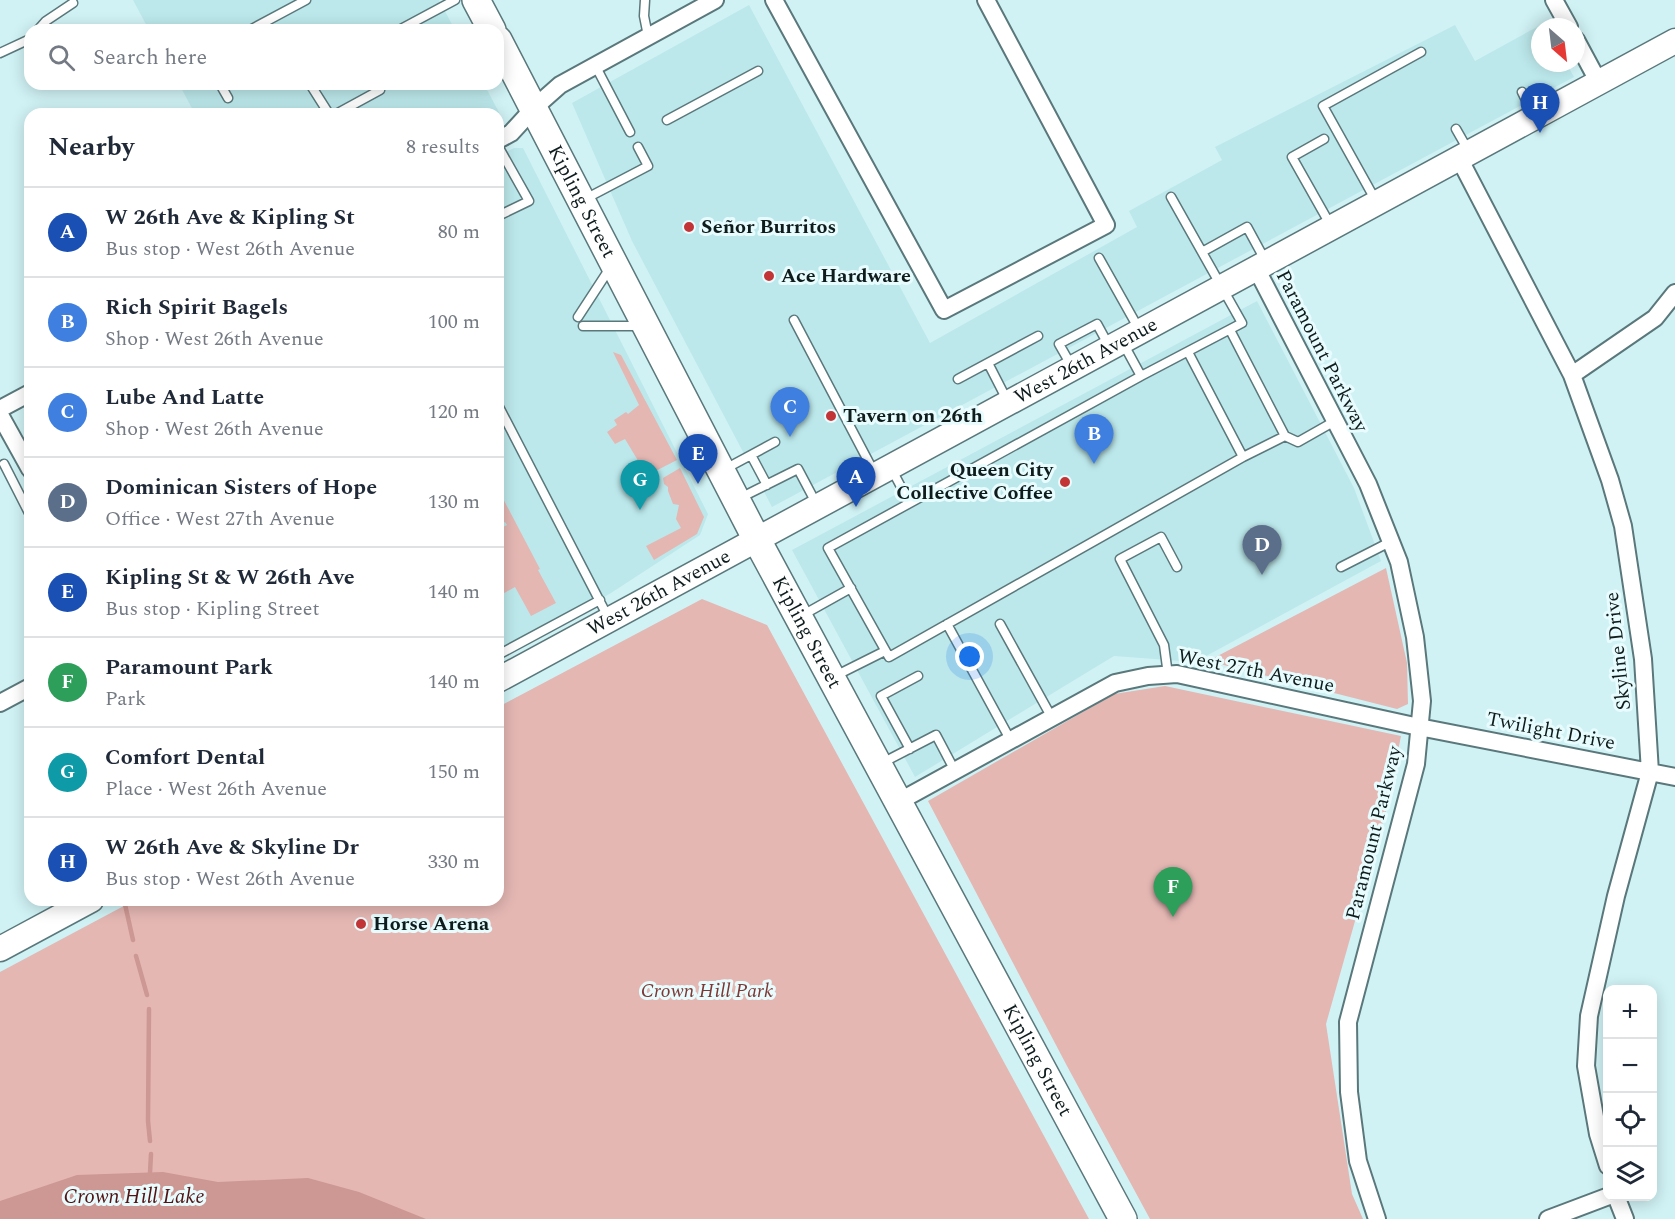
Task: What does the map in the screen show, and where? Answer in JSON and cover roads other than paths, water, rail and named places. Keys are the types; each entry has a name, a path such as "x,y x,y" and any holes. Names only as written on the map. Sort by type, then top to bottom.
{"main road":[{"path":"476,0 489,24"},
{"name":"Kipling Street","path":"504,51 757,540 1123,1219"}],"street":[{"path":"504,137 511,133 560,85 715,0"},
{"path":"774,0 944,310 1106,225 986,0"},
{"path":"1554,0 1564,18"},
{"name":"West 26th Avenue","path":"504,675 605,610 757,540 1675,41"},
{"path":"1585,57 1598,81"},
{"name":"Skyline Drive","path":"1464,155 1572,375 1610,480 1623,526 1643,659 1650,772 1616,896 1588,1016 1586,1066 1603,1150"},
{"name":"Paramount Parkway","path":"1262,266 1335,422 1368,484 1399,562 1415,637 1422,700 1416,764 1348,1022 1349,1092 1358,1161 1377,1219"},
{"path":"1572,375 1655,318 1675,293"},
{"path":"0,409 24,396"},
{"path":"0,415 5,433 24,460"},
{"name":"West 27th Avenue","path":"898,802 1115,683 1148,676 1177,674 1419,727"},
{"path":"0,703 24,690"},
{"name":"Twilight Drive","path":"1419,727 1675,777"},
{"path":"0,949 80,906"},
{"path":"1548,1219 1603,1199"},
{"path":"1618,1201 1625,1219"}],"lane":[{"path":"261,24 306,0"},
{"path":"410,24 455,0"},
{"path":"645,0 644,16 648,36"},
{"path":"43,24 72,3"},
{"path":"0,53 24,42"},
{"path":"1376,203 1323,106 1421,52"},
{"path":"595,65 630,132"},
{"path":"668,120 758,71"},
{"path":"223,90 228,98"},
{"path":"314,90 325,108"},
{"path":"347,108 380,90"},
{"path":"1522,92 1534,117"},
{"path":"1456,129 1464,155"},
{"path":"1324,139 1292,157 1332,227"},
{"path":"582,201 648,166 638,147"},
{"path":"504,157 528,201 504,213"},
{"path":"1171,197 1242,323 828,548 889,657 1285,436"},
{"path":"1202,252 1247,227 1262,266"},
{"path":"1099,258 1124,340 1141,376"},
{"path":"579,317 614,262"},
{"path":"794,320 883,471 909,502"},
{"path":"583,326 646,326"},
{"path":"1230,330 1285,436 1298,442 1335,422"},
{"path":"958,379 1038,336"},
{"path":"1188,352 1244,458"},
{"path":"988,363 1009,403"},
{"path":"504,416 605,610 504,652"},
{"path":"721,471 775,442"},
{"path":"751,455 766,485"},
{"path":"4,464 24,505"},
{"path":"736,500 798,469 818,507"},
{"path":"1168,675 1164,645 1120,560 1161,537 1177,567"},
{"path":"1341,567 1390,542"},
{"path":"798,617 851,588"},
{"path":"947,624 1011,741"},
{"path":"1000,624 1052,718"},
{"path":"831,678 885,651"},
{"path":"910,749 881,696 918,676"},
{"path":"878,765 936,735 956,772"}],"water":[{"name":"Crown Hill Lake","path":"163,1172 218,1182 308,1178 359,1192 426,1219 0,1219 0,1201 77,1175"}],"waterway":[{"path":"125,906 133,940"},
{"path":"136,956 147,995"},
{"path":"149,1009 148,1121 150,1141"},
{"path":"150,1173 151,1154"}],"place":[{"name":"W 26th Ave & Skyline Dr","path":"1540,133"},
{"name":"Señor Burritos","path":"689,227"},
{"name":"Ace Hardware","path":"769,276"},
{"name":"Tavern on 26th","path":"831,416"},
{"name":"Lube And Latte","path":"790,437"},
{"name":"Rich Spirit Bagels","path":"1094,464"},
{"name":"Queen City Collective Coffee","path":"1065,482"},
{"name":"Kipling St & W 26th Ave","path":"698,484"},
{"name":"W 26th Ave & Kipling St","path":"856,507"},
{"name":"Comfort Dental","path":"640,510"},
{"name":"Dominican Sisters of Hope","path":"1262,575"},
{"name":"Paramount Park","path":"1173,917"},
{"name":"Horse Arena","path":"361,924"}],"park label":[{"name":"Crown Hill Park","path":"707,991"}]}
